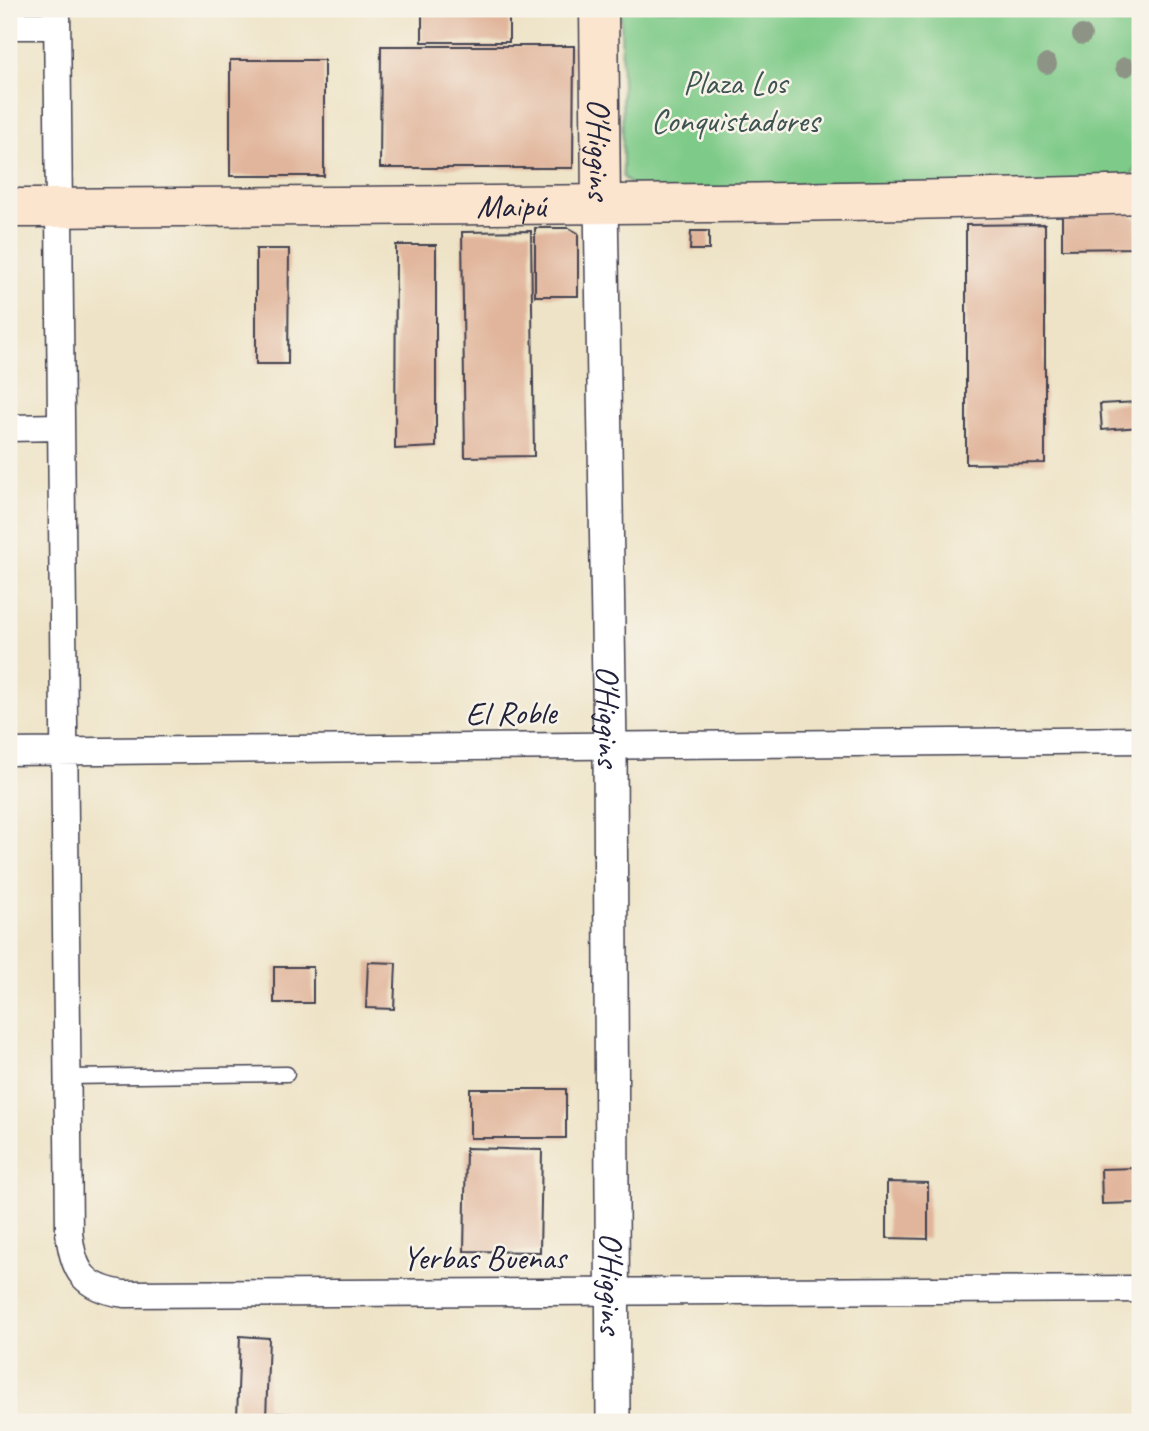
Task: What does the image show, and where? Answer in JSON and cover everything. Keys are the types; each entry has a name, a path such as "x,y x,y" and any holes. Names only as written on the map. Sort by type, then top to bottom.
{"main road":[{"name":"O'Higgins","path":"599,9 601,203"},
{"name":"Maipú","path":"9,208 784,204 1140,194"}],"street":[{"path":"9,26 57,18 67,1077"},
{"name":"O'Higgins","path":"601,203 610,746 613,1422"},
{"path":"9,428 60,427"},
{"name":"El Roble","path":"9,752 1140,740"},
{"name":"Yerbas Buenas","path":"67,1077 71,1256 85,1278 102,1289 124,1294 1140,1289"}],"lane":[{"path":"67,1077 287,1074"}],"green space":[{"name":"Plaza Los Conquistadores","path":"621,9 1139,9 1140,159 1133,174 1118,185 641,195 623,177"}],"building":[{"path":"422,9 509,9 509,42 422,42"},
{"path":"381,46 574,46 573,168 380,168"},
{"path":"230,60 324,60 324,176 230,176"},
{"path":"1062,211 1129,212 1136,220 1137,248 1062,249"},
{"path":"1045,224 1045,463 966,464 966,225"},
{"path":"535,228 569,228 578,233 578,296 535,296"},
{"path":"531,231 534,456 465,457 462,232"},
{"path":"691,231 709,231 709,250 690,250"},
{"path":"396,245 436,245 436,447 395,449"},
{"path":"256,249 289,249 288,364 256,364"},
{"path":"1138,402 1140,427 1102,430 1100,404"},
{"path":"368,962 396,963 394,1009 366,1008"},
{"path":"274,967 313,967 313,1003 274,1003"},
{"path":"470,1089 566,1089 566,1138 470,1138"},
{"path":"466,1148 542,1150 540,1252 464,1251"},
{"path":"1136,1168 1137,1203 1102,1204 1101,1169"},
{"path":"887,1182 928,1183 928,1239 887,1238"},
{"path":"240,1336 269,1338 266,1418 237,1417"},
{"path":"276,1413 325,1416 324,1422 276,1422"}]}
